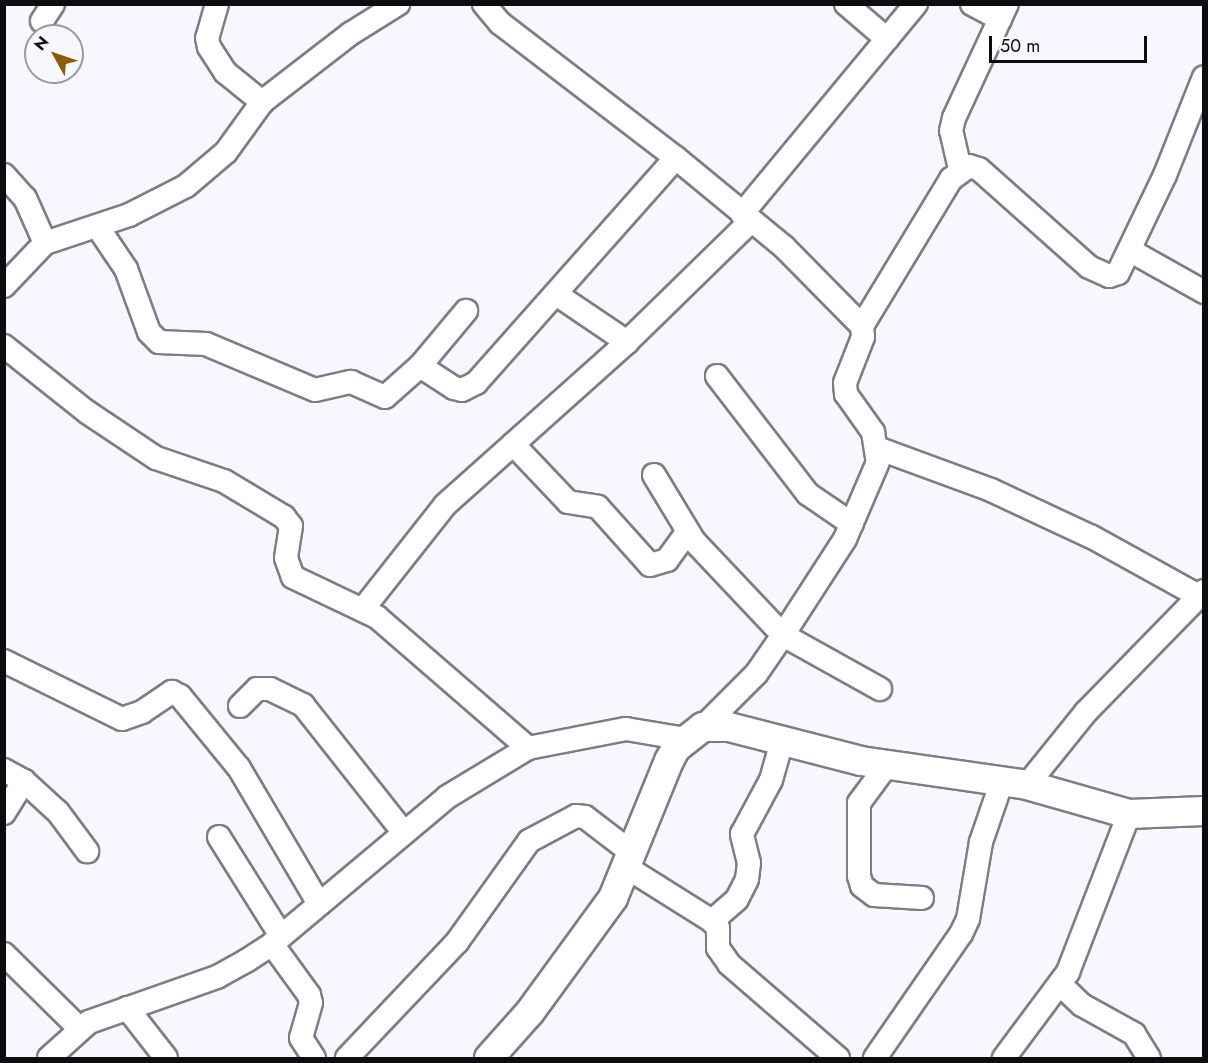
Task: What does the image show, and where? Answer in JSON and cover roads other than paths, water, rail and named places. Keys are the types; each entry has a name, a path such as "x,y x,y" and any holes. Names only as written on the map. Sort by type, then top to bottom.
{"street":[{"path":"217,4 207,38 209,47 225,72 262,102"},
{"path":"4,286 45,243 97,226 186,186 226,152 262,102 350,34 398,4"},
{"path":"484,4 500,23 676,158 815,277 862,326"},
{"path":"846,4 887,39"},
{"path":"363,609 429,521 627,342 746,218 916,4"},
{"path":"960,169 951,131 954,118 1004,12 972,4"},
{"path":"489,1059 530,1012 613,898 669,761 756,674 852,524 878,462 878,448 873,432 846,394 845,383 863,337 862,326 960,169 969,166 979,169 1100,274 1118,273 1131,251 1203,77"},
{"path":"420,366 454,388 462,390 476,383 676,158"},
{"path":"4,175 25,198 45,243"},
{"path":"97,226 126,269 149,332 159,342 206,344 315,390 351,382 385,397 420,366 466,310"},
{"path":"1131,251 1203,292"},
{"path":"556,294 627,342"},
{"path":"4,346 87,412 156,458 224,481 284,517 291,526 286,558 293,577 363,609 396,632 528,748"},
{"path":"717,376 808,494 852,524"},
{"path":"513,444 568,502 597,507 650,565 667,560 687,532"},
{"path":"875,1059 968,919 981,842 1014,784 1201,593 1092,537 1002,495 878,448"},
{"path":"654,475 687,532 783,635 880,688"},
{"path":"4,661 122,719 142,712 172,692 180,696 238,768 319,904"},
{"path":"240,706 257,689 270,689 303,705 404,833"},
{"path":"49,1059 79,1028 127,1008 217,977 277,940 460,787 528,748 626,729 695,733 729,727 887,765 1014,784 1129,814 1203,811"},
{"path":"712,921 737,898 747,879 749,863 742,834 771,780 782,741"},
{"path":"887,765 859,803 859,876 862,886 874,895 922,898"},
{"path":"4,813 14,775 58,812 87,851"},
{"path":"1004,1059 1061,985 1129,814"},
{"path":"347,1059 457,942 529,841 576,816 585,816 628,859 712,921 718,928 718,948 729,964 838,1059"},
{"path":"219,837 309,995 311,1003 301,1038 314,1059"},
{"path":"4,954 79,1028"},
{"path":"1061,985 1082,1005 1134,1034 1149,1059"},
{"path":"127,1008 166,1059"}]}
